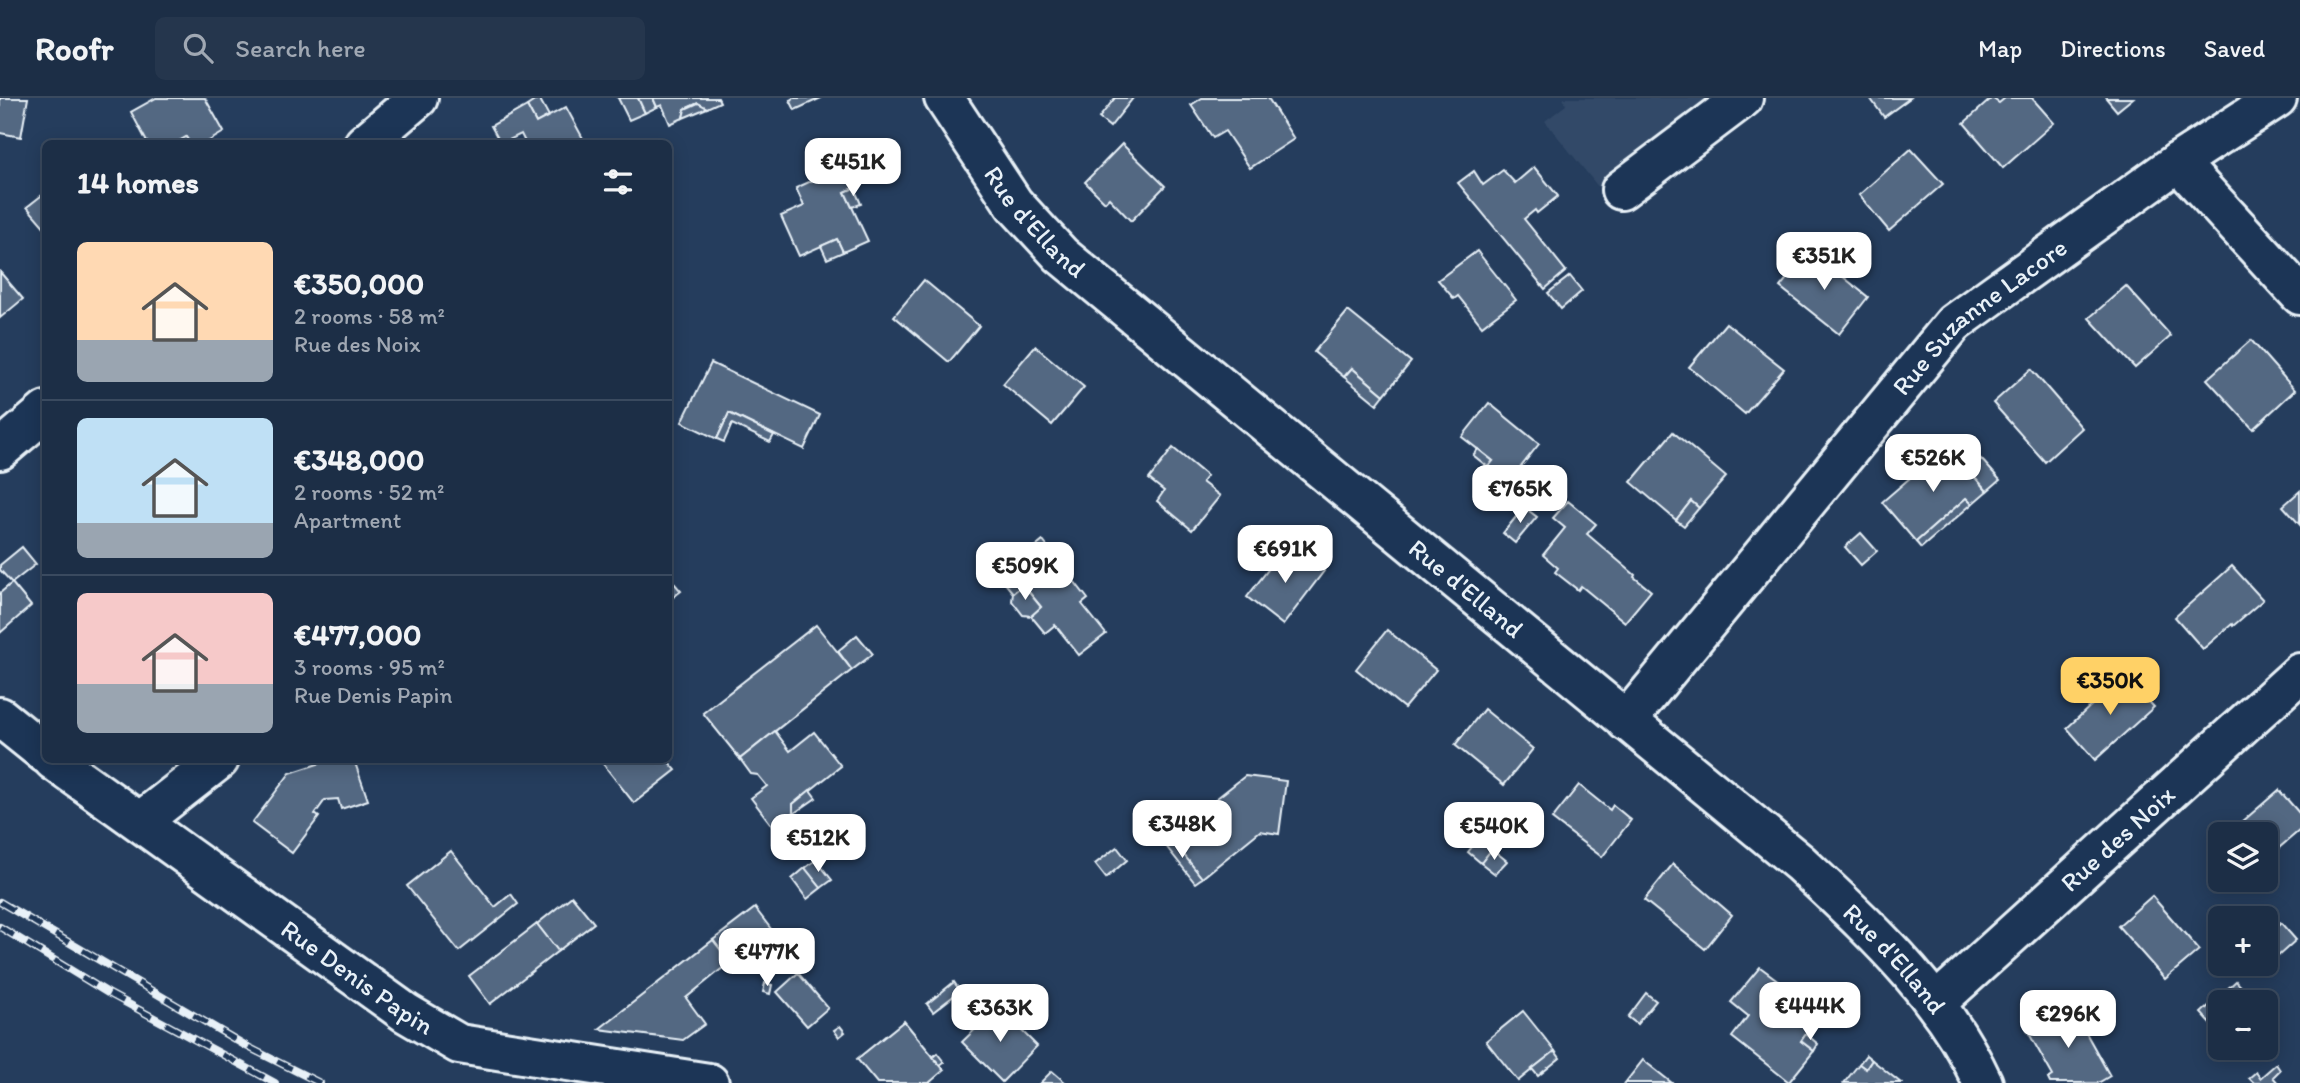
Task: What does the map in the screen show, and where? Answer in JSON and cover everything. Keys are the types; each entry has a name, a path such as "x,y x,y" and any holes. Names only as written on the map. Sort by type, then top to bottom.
{"street":[{"path":"369,140 418,98"},
{"name":"Rue d'Elland","path":"944,98 1014,204 1061,255 1800,863 1880,939 1936,1003 1972,1060 1983,1083"},
{"path":"1621,190 1744,98"},
{"name":"Rue Suzanne Lacore","path":"1626,721 1954,323 2178,162 2277,98"},
{"path":"2178,162 2300,295"},
{"path":"0,450 42,414"},
{"name":"Rue des Noix","path":"1936,1003 2300,673"},
{"path":"0,717 42,751"},
{"name":"Rue Denis Papin","path":"57,763 406,1013 459,1044 709,1083"},
{"path":"141,821 215,763"}],"shaded area":[{"path":"1563,98 1721,98 1600,189 1545,121 1566,105"}],"building":[{"path":"0,98 28,98 21,137 0,133"},
{"path":"156,98 205,98 224,132 211,140 188,140 186,137 181,140 146,140 131,112"},
{"path":"539,98 549,116 536,123 527,106"},
{"path":"618,98 638,98 645,113 629,120"},
{"path":"638,98 653,98 657,107 645,113"},
{"path":"653,98 718,98 720,102 707,108 698,103 685,109 683,118 670,124 662,105 657,107"},
{"path":"821,98 795,110 790,100"},
{"path":"1115,98 1133,98 1110,127 1099,118"},
{"path":"1202,98 1268,98 1294,139 1250,168 1225,131 1213,138 1191,105"},
{"path":"1870,98 1910,98 1884,117"},
{"path":"1992,98 1999,103 2005,98 2032,98 2054,123 2003,168 1964,123"},
{"path":"2106,98 2133,98 2117,111"},
{"path":"698,103 707,108 683,118 685,109"},
{"path":"527,106 536,123 566,107 584,140 524,140 521,134 509,140 499,140 491,126"},
{"path":"1122,144 1165,186 1131,221 1109,198 1105,202 1085,182"},
{"path":"1911,149 1943,184 1889,231 1859,195"},
{"path":"844,166 854,188 845,192 868,241 843,252 837,239 799,256 781,216 804,206 796,188"},
{"path":"1534,167 1558,196 1537,213 1535,210 1524,219 1566,271 1545,289 1458,183 1474,171 1483,185 1503,170 1515,183"},
{"path":"854,188 861,204 852,207 845,192"},
{"path":"42,195 42,224 27,207"},
{"path":"837,239 843,252 827,259 821,246"},
{"path":"1810,250 1868,297 1839,334 1780,287"},
{"path":"1477,251 1516,300 1482,326 1458,296 1454,299 1438,280"},
{"path":"0,272 23,299 0,318"},
{"path":"1570,276 1582,291 1561,309 1548,293"},
{"path":"924,280 979,326 949,362 894,316"},
{"path":"2126,286 2171,336 2135,368 2089,318"},
{"path":"1348,311 1411,362 1384,395 1352,368 1344,377 1314,352"},
{"path":"1726,323 1784,369 1745,414 1689,367"},
{"path":"2251,340 2295,390 2253,429 2207,379"},
{"path":"1035,346 1084,387 1052,425 1003,384"},
{"path":"711,363 820,415 804,449 729,413 717,439 682,422"},
{"path":"1352,368 1384,395 1377,404 1344,377"},
{"path":"2031,369 2082,428 2045,462 1993,403"},
{"path":"1489,403 1539,444 1508,483 1488,467 1493,461 1462,437"},
{"path":"729,413 774,435 770,442 732,424 724,442 717,439"},
{"path":"1673,432 1726,477 1699,508 1691,501 1676,520 1631,482"},
{"path":"1947,446 1987,491 1972,504 1966,498 1916,542 1882,502"},
{"path":"1173,448 1207,476 1202,482 1220,496 1192,530 1157,501 1164,491 1149,479"},
{"path":"1478,449 1493,461 1488,467 1473,455"},
{"path":"1981,459 2000,480 1987,491 1969,470"},
{"path":"2300,491 2300,525 2283,506"},
{"path":"1966,498 1972,504 1921,548 1916,542"},
{"path":"1568,501 1596,524 1587,534 1651,591 1625,622 1581,586 1578,590 1555,572 1558,568 1543,555 1565,528 1553,518"},
{"path":"1691,501 1699,508 1684,526 1676,520"},
{"path":"1524,507 1537,517 1515,543 1503,533"},
{"path":"1861,533 1877,551 1861,565 1845,547"},
{"path":"1043,541 1088,599 1082,604 1106,634 1079,655 1055,625 1045,633 1031,616 1041,607 1023,585 1013,593 999,576"},
{"path":"1287,545 1324,571 1283,625 1247,597"},
{"path":"22,547 36,564 12,583 0,570 0,565"},
{"path":"2232,566 2263,600 2203,649 2175,617"},
{"path":"672,581 681,591 672,598"},
{"path":"12,583 31,606 0,633 0,593"},
{"path":"1023,585 1041,607 1031,616 1023,615 1012,601 1013,593"},
{"path":"816,625 852,670 740,759 703,713"},
{"path":"1387,630 1436,670 1404,708 1356,669"},
{"path":"857,635 873,654 852,670 838,651"},
{"path":"2124,675 2154,707 2095,760 2067,728"},
{"path":"1484,709 1533,749 1504,785 1455,745"},
{"path":"775,731 790,751 814,732 841,766 793,804 793,814 774,828 751,798 767,786 758,775 751,774 740,759"},
{"path":"321,763 355,763 368,800 341,809 338,799 325,800 315,814 319,817 292,853 252,823 290,773"},
{"path":"602,763 670,763 676,770 634,803"},
{"path":"1245,776 1286,781 1279,834 1260,831 1202,878 1169,836"},
{"path":"1579,785 1610,810 1613,805 1631,820 1602,857 1552,819"},
{"path":"810,790 816,798 793,814 793,804"},
{"path":"2279,790 2300,814 2300,830 2278,849 2278,822 2242,822"},
{"path":"1169,836 1202,878 1195,883 1162,841"},
{"path":"1479,838 1492,849 1481,863 1468,852"},
{"path":"1117,847 1127,860 1106,878 1095,864"},
{"path":"1492,849 1507,861 1495,874 1481,863"},
{"path":"451,851 495,907 511,894 518,904 459,951 407,886"},
{"path":"816,860 832,880 821,888 805,868"},
{"path":"1673,864 1732,915 1705,949 1644,900"},
{"path":"805,868 821,888 807,899 792,879"},
{"path":"572,896 594,923 558,951 537,924"},
{"path":"2152,896 2199,950 2165,979 2118,926"},
{"path":"755,908 771,929 729,961 713,940"},
{"path":"2281,923 2296,940 2278,956 2278,926"},
{"path":"537,924 558,951 490,1004 469,976"},
{"path":"713,940 730,962 686,998 705,1024 683,1040 599,1029"},
{"path":"1760,967 1791,990 1789,993 1819,1017 1801,1041 1814,1051 1789,1082 1732,1037 1748,1016 1731,1002"},
{"path":"798,973 828,1008 807,1026 777,992"},
{"path":"2236,981 2244,990 2226,990"},
{"path":"954,982 960,991 933,1012 927,1004"},
{"path":"765,983 772,985 770,994 763,992"},
{"path":"1646,993 1656,1001 1637,1024 1628,1017"},
{"path":"2071,1006 2110,1076 2098,1083 2050,1083 2048,1079 2053,1076 2027,1030"},
{"path":"998,1007 1037,1046 1002,1082 962,1042"},
{"path":"2208,1007 2208,1021 2201,1013"},
{"path":"1523,1011 1555,1051 1518,1081 1486,1041"},
{"path":"904,1021 944,1070 929,1083 877,1083 857,1059"},
{"path":"840,1026 845,1032 839,1037 834,1030"},
{"path":"1806,1034 1818,1044 1814,1051 1801,1041"},
{"path":"1555,1051 1560,1058 1538,1076 1532,1069"},
{"path":"937,1053 944,1062 940,1065 933,1057"},
{"path":"1866,1055 1872,1060 1866,1069 1859,1064"},
{"path":"1643,1060 1672,1083 1625,1083"},
{"path":"1872,1060 1901,1083 1844,1083 1859,1064 1866,1069"},
{"path":"2276,1064 2280,1070 2273,1077 2278,1083 2254,1083 2249,1078 2256,1072 2260,1078"},
{"path":"1052,1071 1066,1083 1040,1083"}],"railway":[{"path":"0,902 248,1047 320,1083"},
{"path":"0,927 108,993 275,1083"}]}
